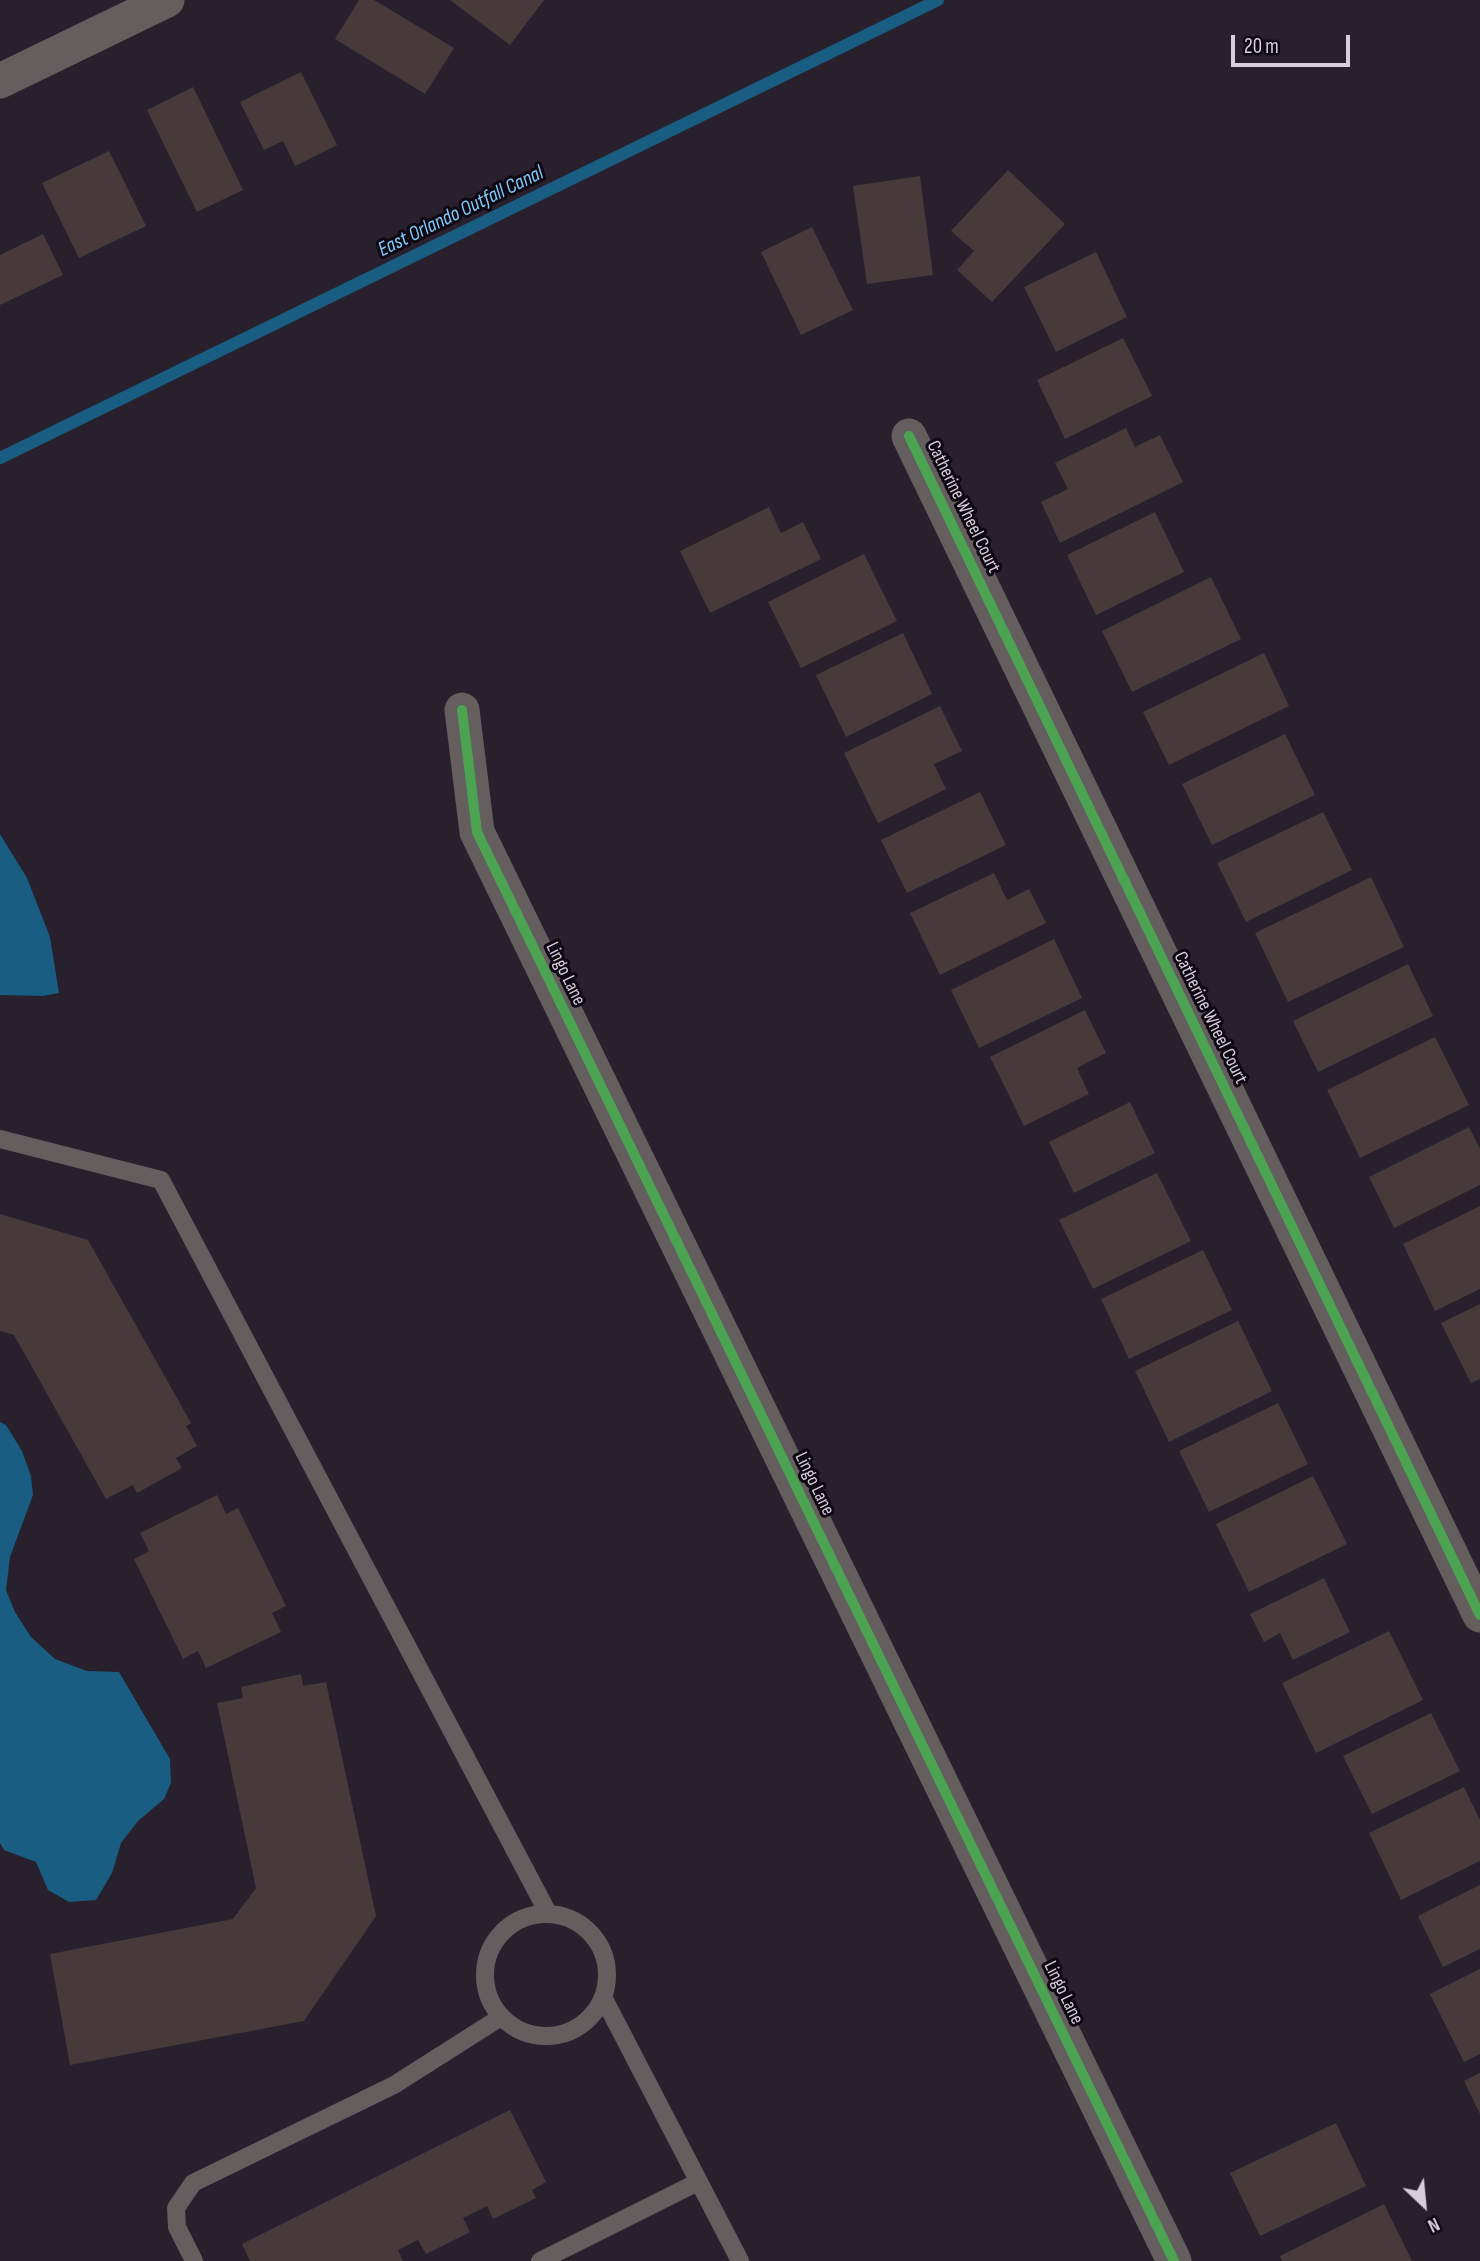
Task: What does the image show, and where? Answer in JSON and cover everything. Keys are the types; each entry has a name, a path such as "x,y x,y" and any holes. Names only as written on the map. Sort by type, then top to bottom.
{"street":[{"path":"0,81 167,0"},
{"name":"Catherine Wheel Court","path":"909,436 1480,1615"},
{"name":"Lingo Lane","path":"461,710 477,832 1174,2261"}],"lane":[{"path":"0,1139 161,1180 548,1913"},
{"path":"548,1913 567,1917 584,1927 598,1941 606,1959 608,1978 603,1997 594,2014 578,2028 558,2035 537,2036 517,2030 501,2017 489,2000 485,1980 487,1959 495,1941 510,1925 528,1916 548,1913"},
{"path":"603,1997 740,2261"},
{"path":"194,2261 177,2227 176,2208 193,2183 394,2085 501,2017"},
{"path":"540,2261 698,2182"}],"water":[{"path":"0,834 27,878 50,937 59,993 43,996 0,995"},
{"path":"0,1422 6,1425 22,1451 31,1476 33,1495 10,1557 6,1590 15,1612 31,1637 55,1659 87,1671 119,1672 170,1759 171,1783 164,1799 138,1821 121,1843 112,1873 96,1900 69,1902 48,1890 36,1862 4,1850 0,1843"}],"building":[{"path":"359,0 374,0 454,48 425,94 335,39"},
{"path":"450,0 544,0 510,45"},
{"path":"301,72 337,145 295,166 283,141 264,150 240,102"},
{"path":"193,87 243,190 197,212 147,110"},
{"path":"109,151 146,226 79,258 42,183"},
{"path":"1008,170 1065,224 992,302 957,270 974,251 951,231"},
{"path":"920,176 933,275 867,284 853,186"},
{"path":"812,227 853,310 801,335 761,252"},
{"path":"43,234 63,275 0,305 0,255"},
{"path":"1096,252 1127,317 1056,352 1024,287"},
{"path":"1123,338 1152,396 1065,439 1037,380"},
{"path":"1126,428 1135,447 1160,435 1183,482 1060,543 1041,502 1068,489 1055,463"},
{"path":"769,507 781,533 803,522 821,559 710,613 680,551"},
{"path":"1155,512 1184,572 1096,615 1067,555"},
{"path":"864,554 897,621 801,668 768,602"},
{"path":"1211,577 1241,639 1132,692 1102,631"},
{"path":"903,633 932,694 846,737 816,675"},
{"path":"1264,653 1289,706 1169,765 1143,712"},
{"path":"940,706 962,751 934,764 946,789 878,823 844,753"},
{"path":"1285,734 1315,795 1212,845 1182,784"},
{"path":"980,792 1006,845 907,893 881,840"},
{"path":"1323,812 1352,870 1246,922 1217,863"},
{"path":"994,873 1007,900 1029,889 1046,923 940,975 910,913"},
{"path":"1371,877 1404,947 1288,1002 1255,933"},
{"path":"1054,939 1082,998 979,1048 951,990"},
{"path":"1408,964 1433,1016 1318,1072 1293,1021"},
{"path":"1085,1010 1106,1053 1077,1068 1089,1094 1024,1126 990,1057"},
{"path":"1435,1037 1469,1105 1360,1158 1327,1090"},
{"path":"1130,1102 1155,1153 1074,1193 1049,1142"},
{"path":"1469,1127 1480,1149 1480,1185 1394,1228 1369,1177"},
{"path":"1157,1173 1191,1241 1093,1289 1059,1220"},
{"path":"1480,1206 1480,1289 1435,1311 1403,1244"},
{"path":"0,1214 88,1240 191,1423 186,1426 197,1446 176,1458 182,1468 137,1493 133,1485 106,1499 14,1335 0,1331"},
{"path":"1203,1250 1232,1310 1129,1359 1101,1299"},
{"path":"1480,1304 1480,1379 1471,1383 1441,1323"},
{"path":"1238,1321 1272,1391 1169,1442 1135,1371"},
{"path":"1278,1403 1308,1464 1209,1512 1179,1451"},
{"path":"1313,1476 1347,1544 1249,1592 1216,1524"},
{"path":"217,1495 226,1514 238,1508 286,1606 272,1613 281,1632 206,1668 198,1651 183,1659 134,1559 149,1551 140,1533"},
{"path":"1324,1578 1350,1632 1293,1660 1280,1633 1264,1642 1250,1614"},
{"path":"1389,1631 1423,1700 1316,1753 1282,1683"},
{"path":"301,1674 303,1686 326,1682 376,1916 304,2021 70,2065 50,1954 233,1919 256,1888 217,1703 243,1698 241,1687"},
{"path":"1431,1713 1460,1771 1372,1814 1343,1756"},
{"path":"1464,1787 1480,1820 1480,1861 1401,1900 1369,1833"},
{"path":"1480,1885 1480,1949 1443,1967 1418,1916"},
{"path":"1480,1969 1480,2054 1464,2062 1430,1994"},
{"path":"1480,2073 1480,2114 1464,2081"},
{"path":"510,2110 546,2182 532,2190 536,2198 493,2219 487,2206 463,2218 470,2232 426,2254 418,2240 398,2250 403,2261 250,2261 242,2244"},
{"path":"1336,2123 1366,2186 1260,2236 1230,2173"},
{"path":"1384,2204 1412,2261 1282,2261 1280,2256"}],"waterway":[{"name":"East Orlando Outfall Canal","path":"0,458 938,0"}],"cycle path":[{"path":"909,436 1480,1615"},
{"path":"462,710 477,832 1174,2261"}]}
